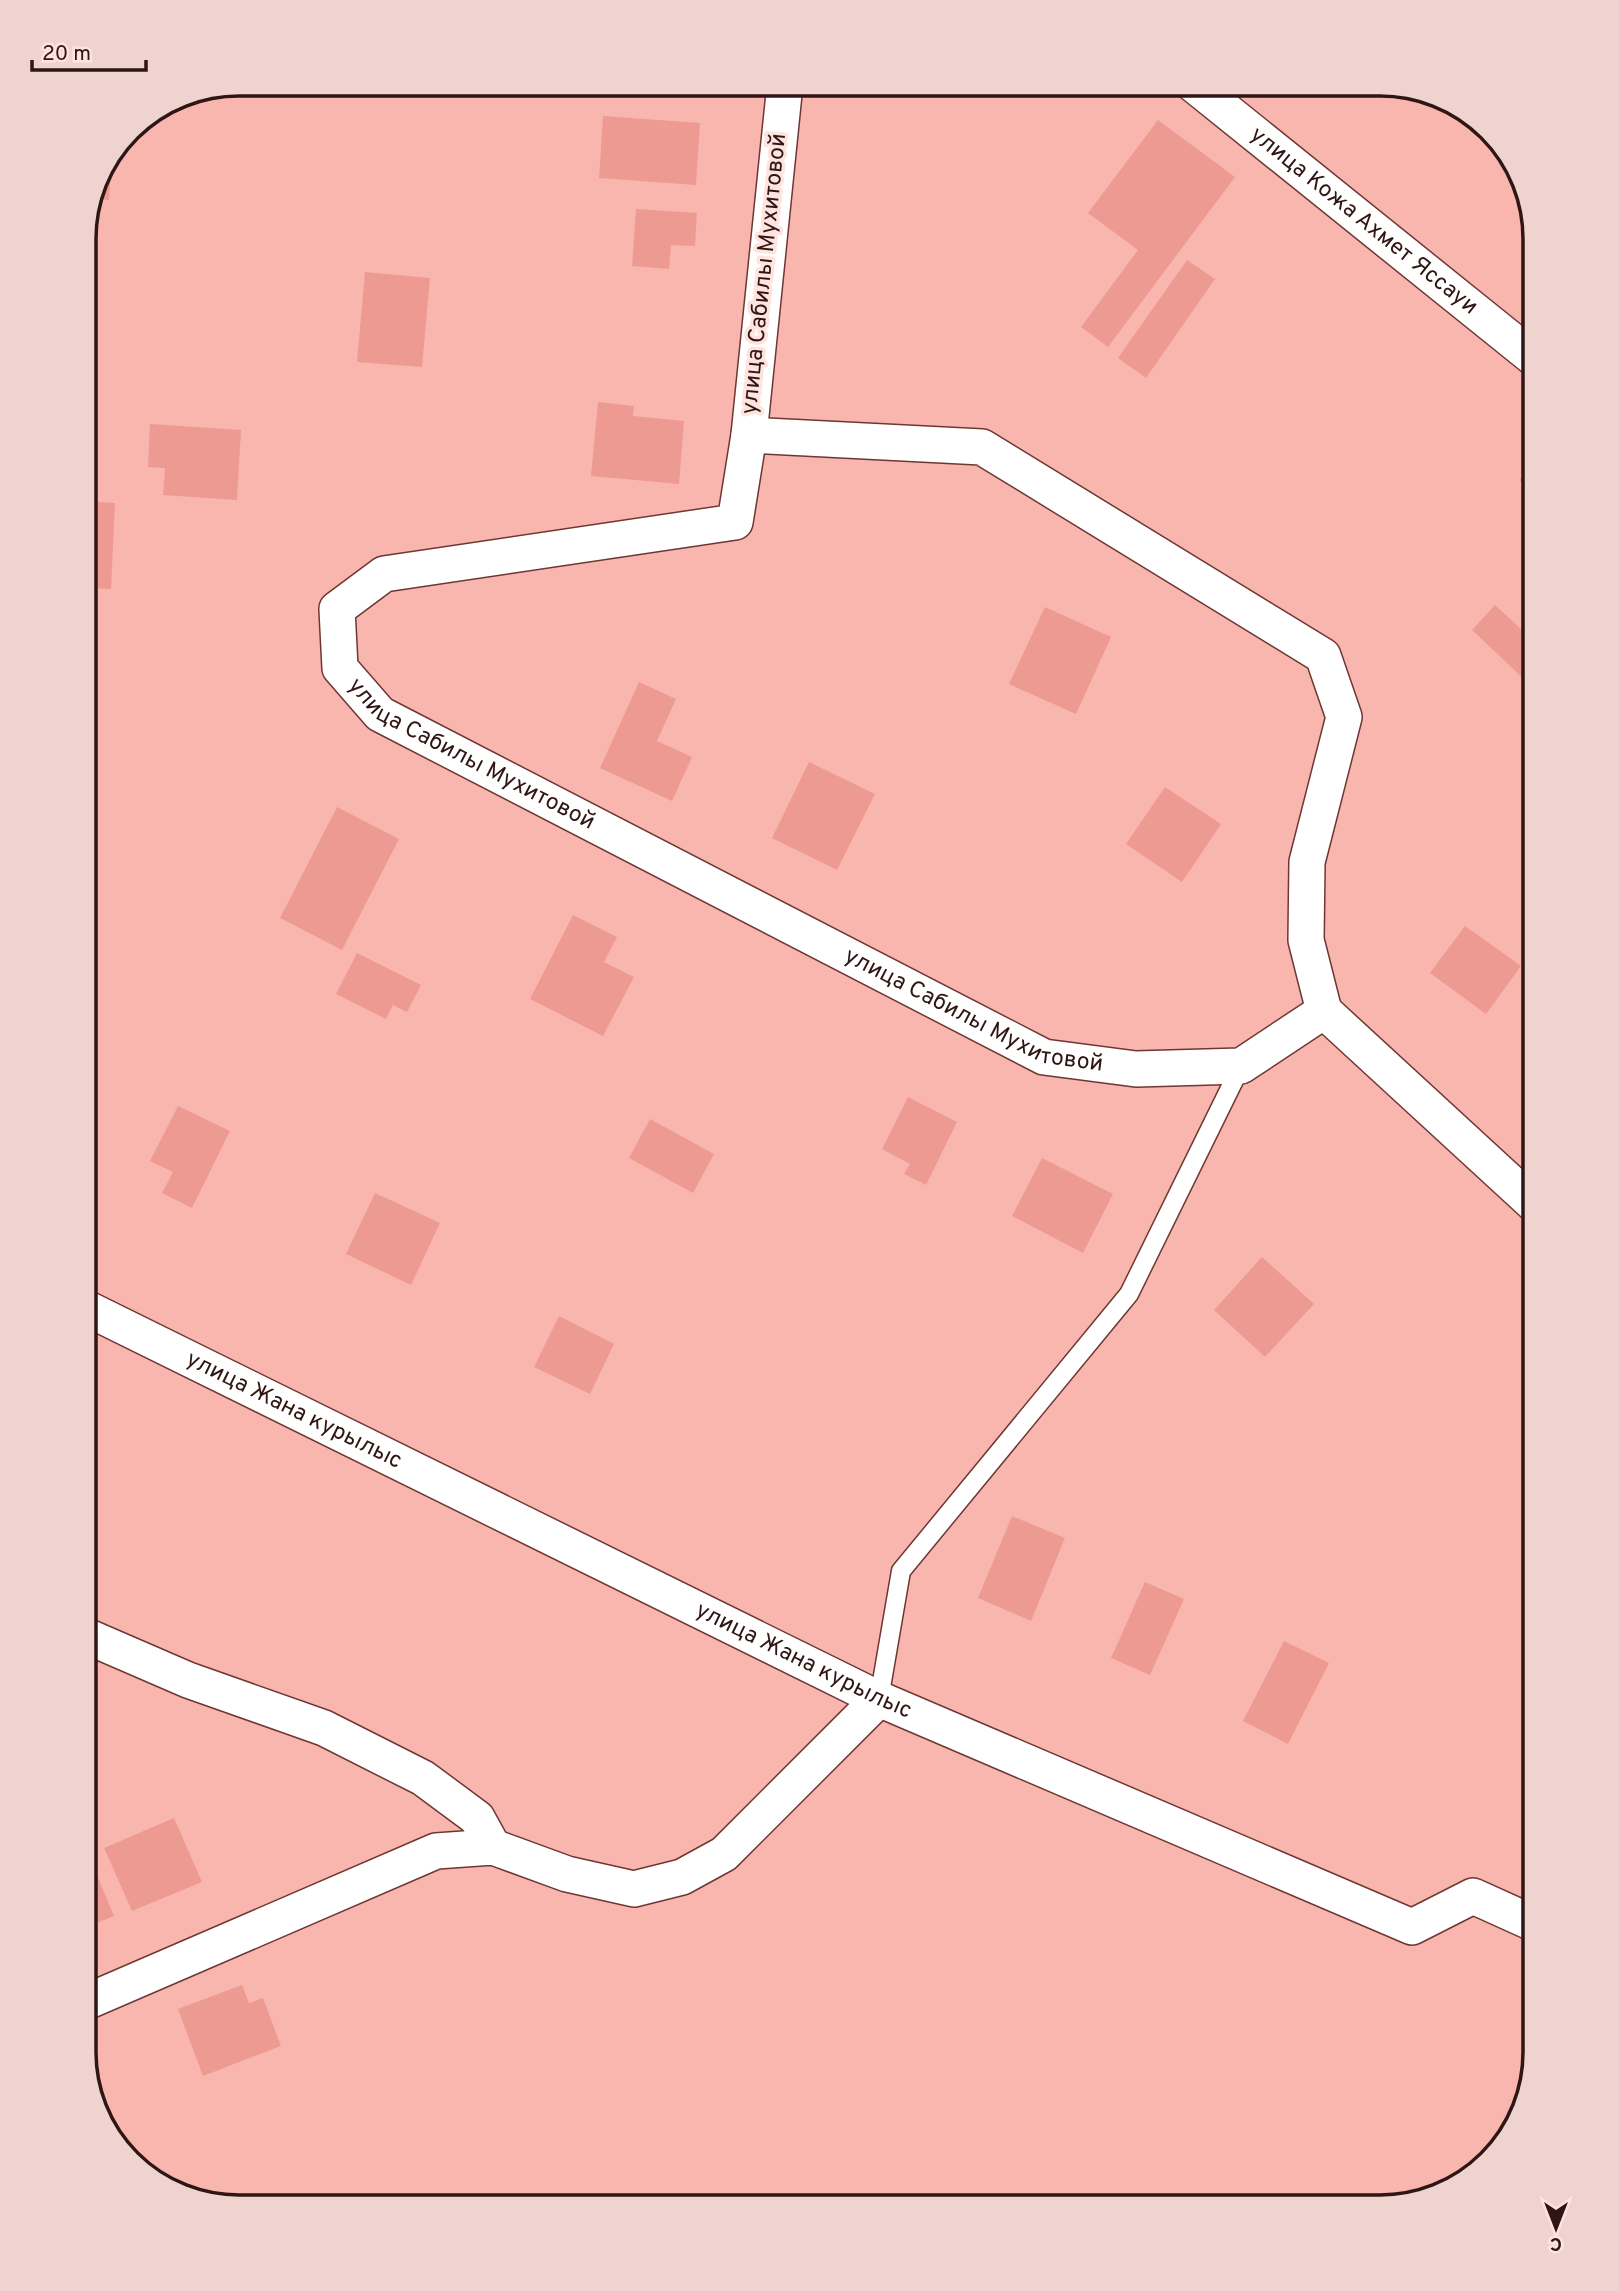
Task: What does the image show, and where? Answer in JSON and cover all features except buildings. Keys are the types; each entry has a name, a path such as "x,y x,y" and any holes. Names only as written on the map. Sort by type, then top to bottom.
{"street":[{"name":"улица Сабилы Мухитовой","path":"784,97 749,435 735,522 384,574 337,609 340,668 380,714 1044,1057 1136,1069 1241,1066"},
{"name":"улица Кожа Ахмет Яссауи","path":"1209,97 1523,349"},
{"path":"749,435 982,447 1323,656 1344,717 1307,862 1306,940 1324,1011 1523,1194"},
{"path":"1241,1066 1324,1011"},
{"name":"улица Жана курылыс","path":"96,1313 879,1699 1412,1927 1473,1896 1523,1919"},
{"path":"96,1640 188,1680 324,1728 423,1779 477,1818 493,1847"},
{"path":"96,1998 436,1851 493,1847 567,1874 634,1889 682,1877 724,1854 879,1699"}],"lane":[{"path":"879,1699 901,1571 1129,1294 1241,1066"}]}
